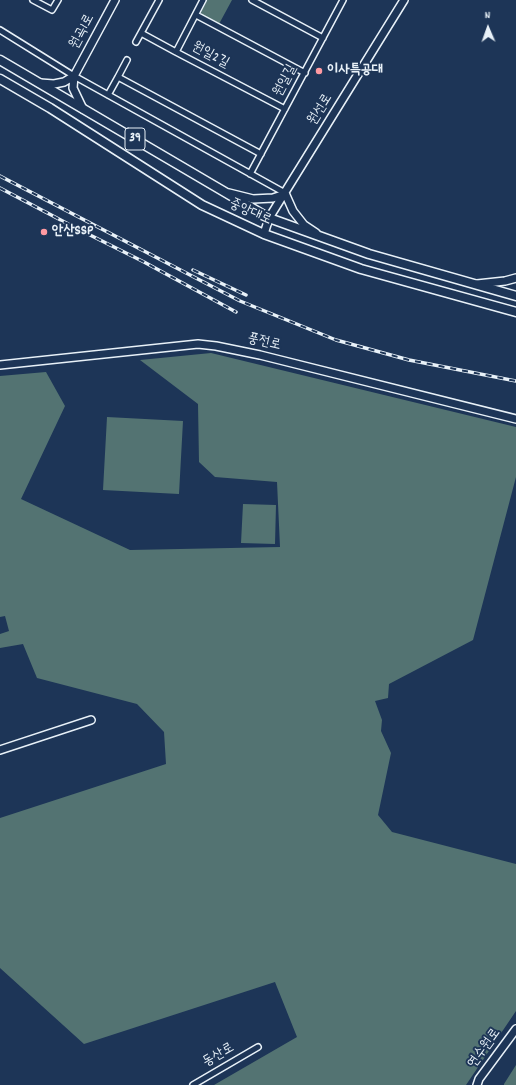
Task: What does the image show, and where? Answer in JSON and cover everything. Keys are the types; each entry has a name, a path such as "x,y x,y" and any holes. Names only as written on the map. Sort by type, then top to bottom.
{"main road":[{"name":"39","path":"0,60 269,218 369,254 516,296"},
{"name":"중앙대로","path":"0,80 50,108 202,205 264,234 361,269 516,312"}],"street":[{"path":"33,0 52,10 58,0"},
{"name":"원곡1로","path":"74,76 115,0"},
{"path":"136,42 159,0"},
{"name":"원일2길","path":"203,0 176,52 285,110"},
{"path":"252,0 323,38"},
{"name":"원일길","path":"250,174 305,73 342,0"},
{"name":"원선로","path":"264,234 269,218 404,0"},
{"path":"196,14 305,73"},
{"path":"0,30 74,76 285,193 293,211 304,224 322,237"},
{"path":"141,33 176,52"},
{"path":"108,95 127,60"},
{"path":"40,83 54,84 64,82 74,76"},
{"path":"74,76 73,88 83,109"},
{"path":"118,77 261,154"},
{"path":"223,191 253,199 273,198 285,193"},
{"path":"477,284 505,281 516,278"},
{"name":"풍전로","path":"0,365 198,344 260,355 516,419"},
{"path":"0,750 91,720"},
{"name":"연수원로","path":"478,1085 479,1079 516,1029"},
{"name":"동산로","path":"193,1085 258,1047"}],"green space":[{"path":"207,0 232,0 219,24 202,16 201,12"},
{"path":"211,353 516,427 516,477 473,640 389,684 388,698 375,701 382,720 381,731 391,753 378,815 392,832 516,864 516,1011 466,1085 214,1085 297,1037 275,982 84,1044 0,968 0,818 166,764 164,732 137,704 37,678 23,644 0,648 0,634 9,631 5,616 0,617 0,376 46,372 65,406 21,499 130,550 280,547 277,482 215,477 199,462 198,404 140,360"},
{"path":"107,417 183,421 179,494 103,490"},
{"path":"243,504 276,505 275,544 241,543"},
{"path":"516,1065 516,1085 504,1085 504,1084"}],"railway":[{"path":"0,176 240,301 336,340 409,360 516,381"},
{"path":"0,188 144,262 236,312"},
{"path":"193,270 246,295"}],"place":[{"name":"이사특공대","path":"319,71"},
{"name":"안산SSP","path":"44,232"}]}
